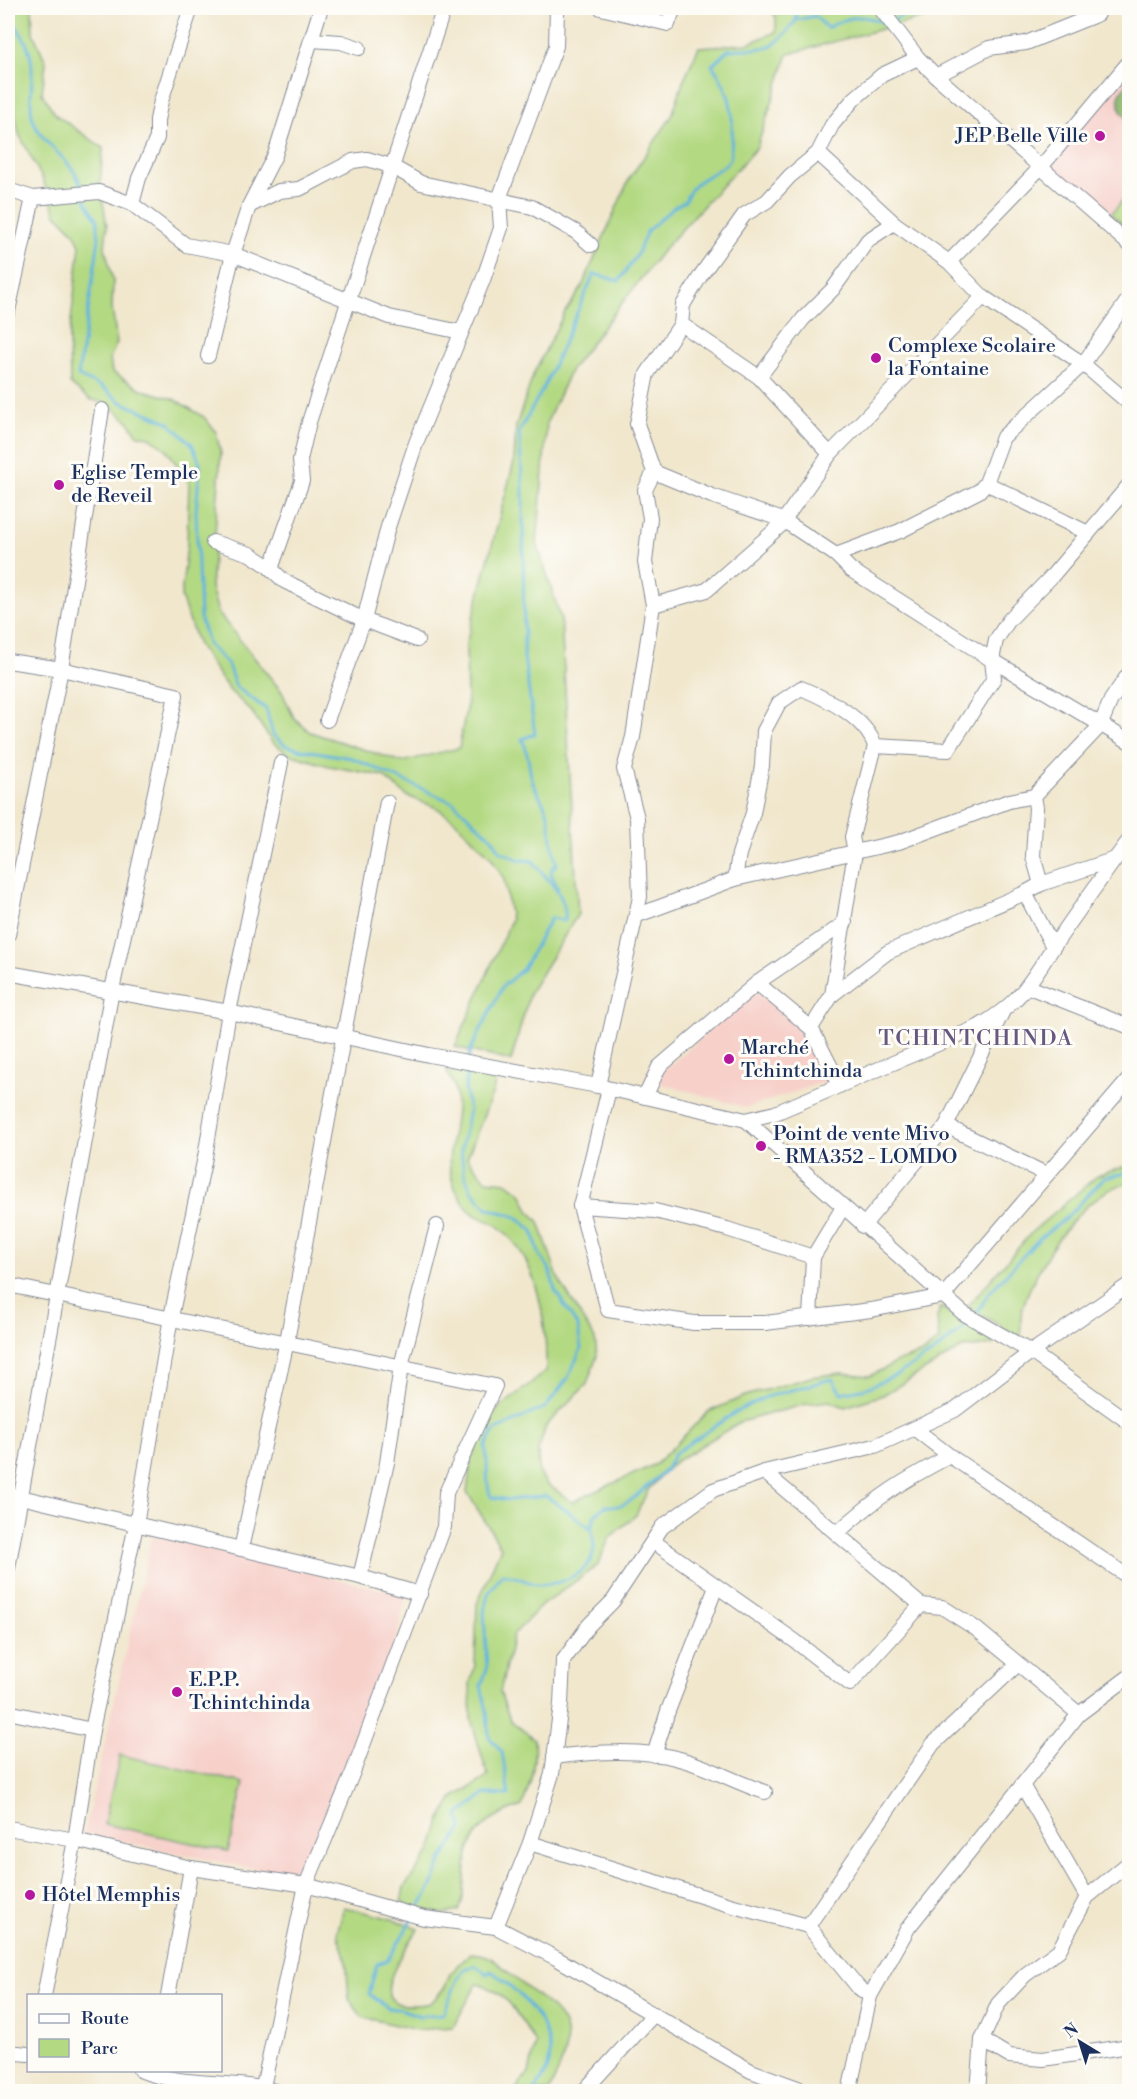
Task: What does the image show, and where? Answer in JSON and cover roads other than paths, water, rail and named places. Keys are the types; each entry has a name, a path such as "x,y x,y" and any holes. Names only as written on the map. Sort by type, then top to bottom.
{"street":[{"path":"132,204 139,178 158,138 157,120 161,101 191,8"},
{"path":"208,356 233,254 249,206 275,155 321,8"},
{"path":"271,569 302,481 300,460 309,422 444,8"},
{"path":"327,720 364,620 388,527 416,443 483,280 501,228 499,198 556,46 557,8"},
{"path":"601,8 668,24 674,8"},
{"path":"880,8 918,58 936,76 1130,245"},
{"path":"936,76 989,48 1026,43 1098,14"},
{"path":"312,40 341,42 359,48"},
{"path":"918,58 882,75 854,99 832,125 818,153 790,176 766,201 744,215 682,305 681,324 647,374 637,424 654,472 645,490 650,518 645,561 653,605 633,737 624,769 637,818 640,897 580,1206 608,1310 694,1323 765,1323 810,1318 943,1296 1130,1078"},
{"path":"949,262 1041,167 1130,61"},
{"path":"818,153 894,224 949,262 983,297 1083,364 1130,404"},
{"path":"249,206 279,191 299,189 353,161 368,159 391,166 421,183 485,198 499,198 532,207 576,232 591,246"},
{"path":"8,190 33,198 99,192 132,204 186,245 233,254 390,316 461,332"},
{"path":"8,311 33,198"},
{"path":"759,377 803,319 833,289 868,240 894,224"},
{"path":"653,605 707,590 783,520 830,454 983,297"},
{"path":"836,555 900,531 980,491 986,483 1003,437 1083,364 1130,297"},
{"path":"681,324 759,377 830,454"},
{"path":"8,935 61,669 102,410"},
{"path":"654,472 712,496 783,520 836,555 851,570 992,660 1130,742"},
{"path":"986,483 1088,533"},
{"path":"875,746 948,750 994,678 992,660 996,640 1010,620 1130,484"},
{"path":"213,542 250,554 284,581 364,620 417,640"},
{"path":"8,661 61,669 176,695 112,990 57,1294 14,1495 8,1568"},
{"path":"638,915 735,879 899,842 1009,801 1034,795 1100,726 1111,700 1130,672"},
{"path":"735,879 739,854 753,813 762,766 764,731 779,703 801,688 830,701 852,718 871,734 875,746 852,837 855,852 832,995"},
{"path":"44,1994 75,1840 92,1730 136,1525 171,1317 205,1157 229,1012 281,763"},
{"path":"1034,795 1036,808 1033,856 1041,884"},
{"path":"241,1550 287,1341 387,802"},
{"path":"8,973 229,1012 447,1059 604,1088 746,1120 775,1113 978,1028 1002,1014 1029,987 1053,947 1130,839"},
{"path":"811,1028 832,995 888,952 1041,884 1116,858"},
{"path":"1025,893 1053,947"},
{"path":"645,1097 659,1067 757,983 845,923"},
{"path":"757,983 811,1028 840,1085"},
{"path":"1029,987 1130,1027"},
{"path":"863,1226 946,1126 1002,1014"},
{"path":"746,1120 963,1313 1031,1352 1130,1423"},
{"path":"946,1126 1046,1174"},
{"path":"580,1206 655,1211 727,1229 813,1257"},
{"path":"810,1318 813,1257 843,1207"},
{"path":"360,1577 387,1463 401,1366 437,1226"},
{"path":"496,1927 530,1842 552,1773 562,1661 589,1625 614,1601 662,1527 712,1490 764,1472 875,1446 915,1430 955,1410 1031,1352 1130,1284"},
{"path":"8,1285 287,1341 495,1386 446,1493 444,1527 353,1772 306,1885 263,2087"},
{"path":"915,1430 1130,1578"},
{"path":"837,1533 874,1499 896,1484 950,1456"},
{"path":"764,1472 921,1605 942,1607 975,1628 1079,1714"},
{"path":"14,1495 360,1577 420,1594"},
{"path":"654,1542 795,1641 850,1684 921,1605"},
{"path":"654,1755 668,1711 716,1587"},
{"path":"808,1926 933,1744 1017,1665"},
{"path":"849,2091 870,1996 908,1928 1079,1714 1130,1676"},
{"path":"8,1712 92,1730"},
{"path":"554,1757 589,1752 654,1755 682,1760 765,1792"},
{"path":"1022,1785 1087,1897"},
{"path":"8,1828 75,1840 191,1868 306,1885 424,1918 496,1927 654,2014 751,2071 808,2091"},
{"path":"530,1842 730,1905 808,1926 858,1987 870,1996"},
{"path":"978,2091 982,2040 998,2004 1025,1974 1059,1950 1087,1897 1130,1862"},
{"path":"168,1994 191,1868"},
{"path":"584,2091 654,2014"},
{"path":"982,2040 1009,2056 1043,2059 1123,2047 1130,2043"},
{"path":"8,2052 27,2054"},
{"path":"151,2072 224,2085 263,2087 278,2091"}],"waterway":[{"path":"796,20 797,8"},
{"path":"895,20 913,8"},
{"path":"8,14 30,52 33,120 41,135 74,171 82,189"},
{"path":"558,889 551,873 552,868 557,864 548,814 532,780 522,739 535,734 524,657 523,490 519,432 545,385 594,274 619,281 637,255 647,231 674,207 685,201 694,186 730,160 732,110 726,88 712,65 728,50 760,48 774,44 796,20 815,16 827,28 856,17 884,23"},
{"path":"84,198 97,219 99,239 78,376 102,387 121,402 168,422 192,444 200,463 196,512 200,618 209,646 227,663 236,687 266,709 273,735 285,745 352,758 454,803 492,838 500,851 520,860 533,861 560,895 565,911 565,921 551,918 523,969 503,986 470,1051 469,1058"},
{"path":"417,1911 432,1886 442,1859 462,1828 459,1815 485,1794 509,1795 502,1752 489,1737 487,1711 481,1686 487,1669 484,1612 488,1594 502,1574 537,1584 565,1580 582,1571 588,1564 594,1547 591,1528 546,1496 509,1500 491,1497 489,1491 485,1447 494,1431 546,1407 568,1378 581,1349 578,1327 555,1290 549,1268 539,1254 533,1231 517,1217 487,1208 471,1190 464,1173 461,1151 469,1110 465,1088 468,1067"},
{"path":"975,1317 988,1294 1038,1240 1066,1218 1104,1178 1130,1172"},
{"path":"591,1528 595,1515 605,1506 619,1506 630,1501 665,1471 675,1453 736,1412 766,1397 832,1379 841,1393 867,1388 898,1374 934,1352 971,1322"},
{"path":"412,1919 389,1959 377,1964 369,1994 389,2009 400,2009 420,2016 443,2014 464,1969 476,1966 487,1974 491,1971 520,1995 542,2025 548,2041 550,2058 544,2075 532,2092"}],"place":[{"name":"JEP Belle Ville","path":"1100,136"},
{"name":"Complexe Scolaire la Fontaine","path":"876,358"},
{"name":"Eglise Temple de Reveil","path":"59,485"},
{"name":"Marché Tchintchinda","path":"729,1059"},
{"name":"Point de vente Mivo - RMA352 - LOMDO","path":"761,1146"},
{"name":"E.P.P. Tchintchinda","path":"177,1692"},
{"name":"Hôtel Memphis","path":"30,1895"}],"district":[{"name":"TCHINTCHINDA","path":"976,1038"}]}
